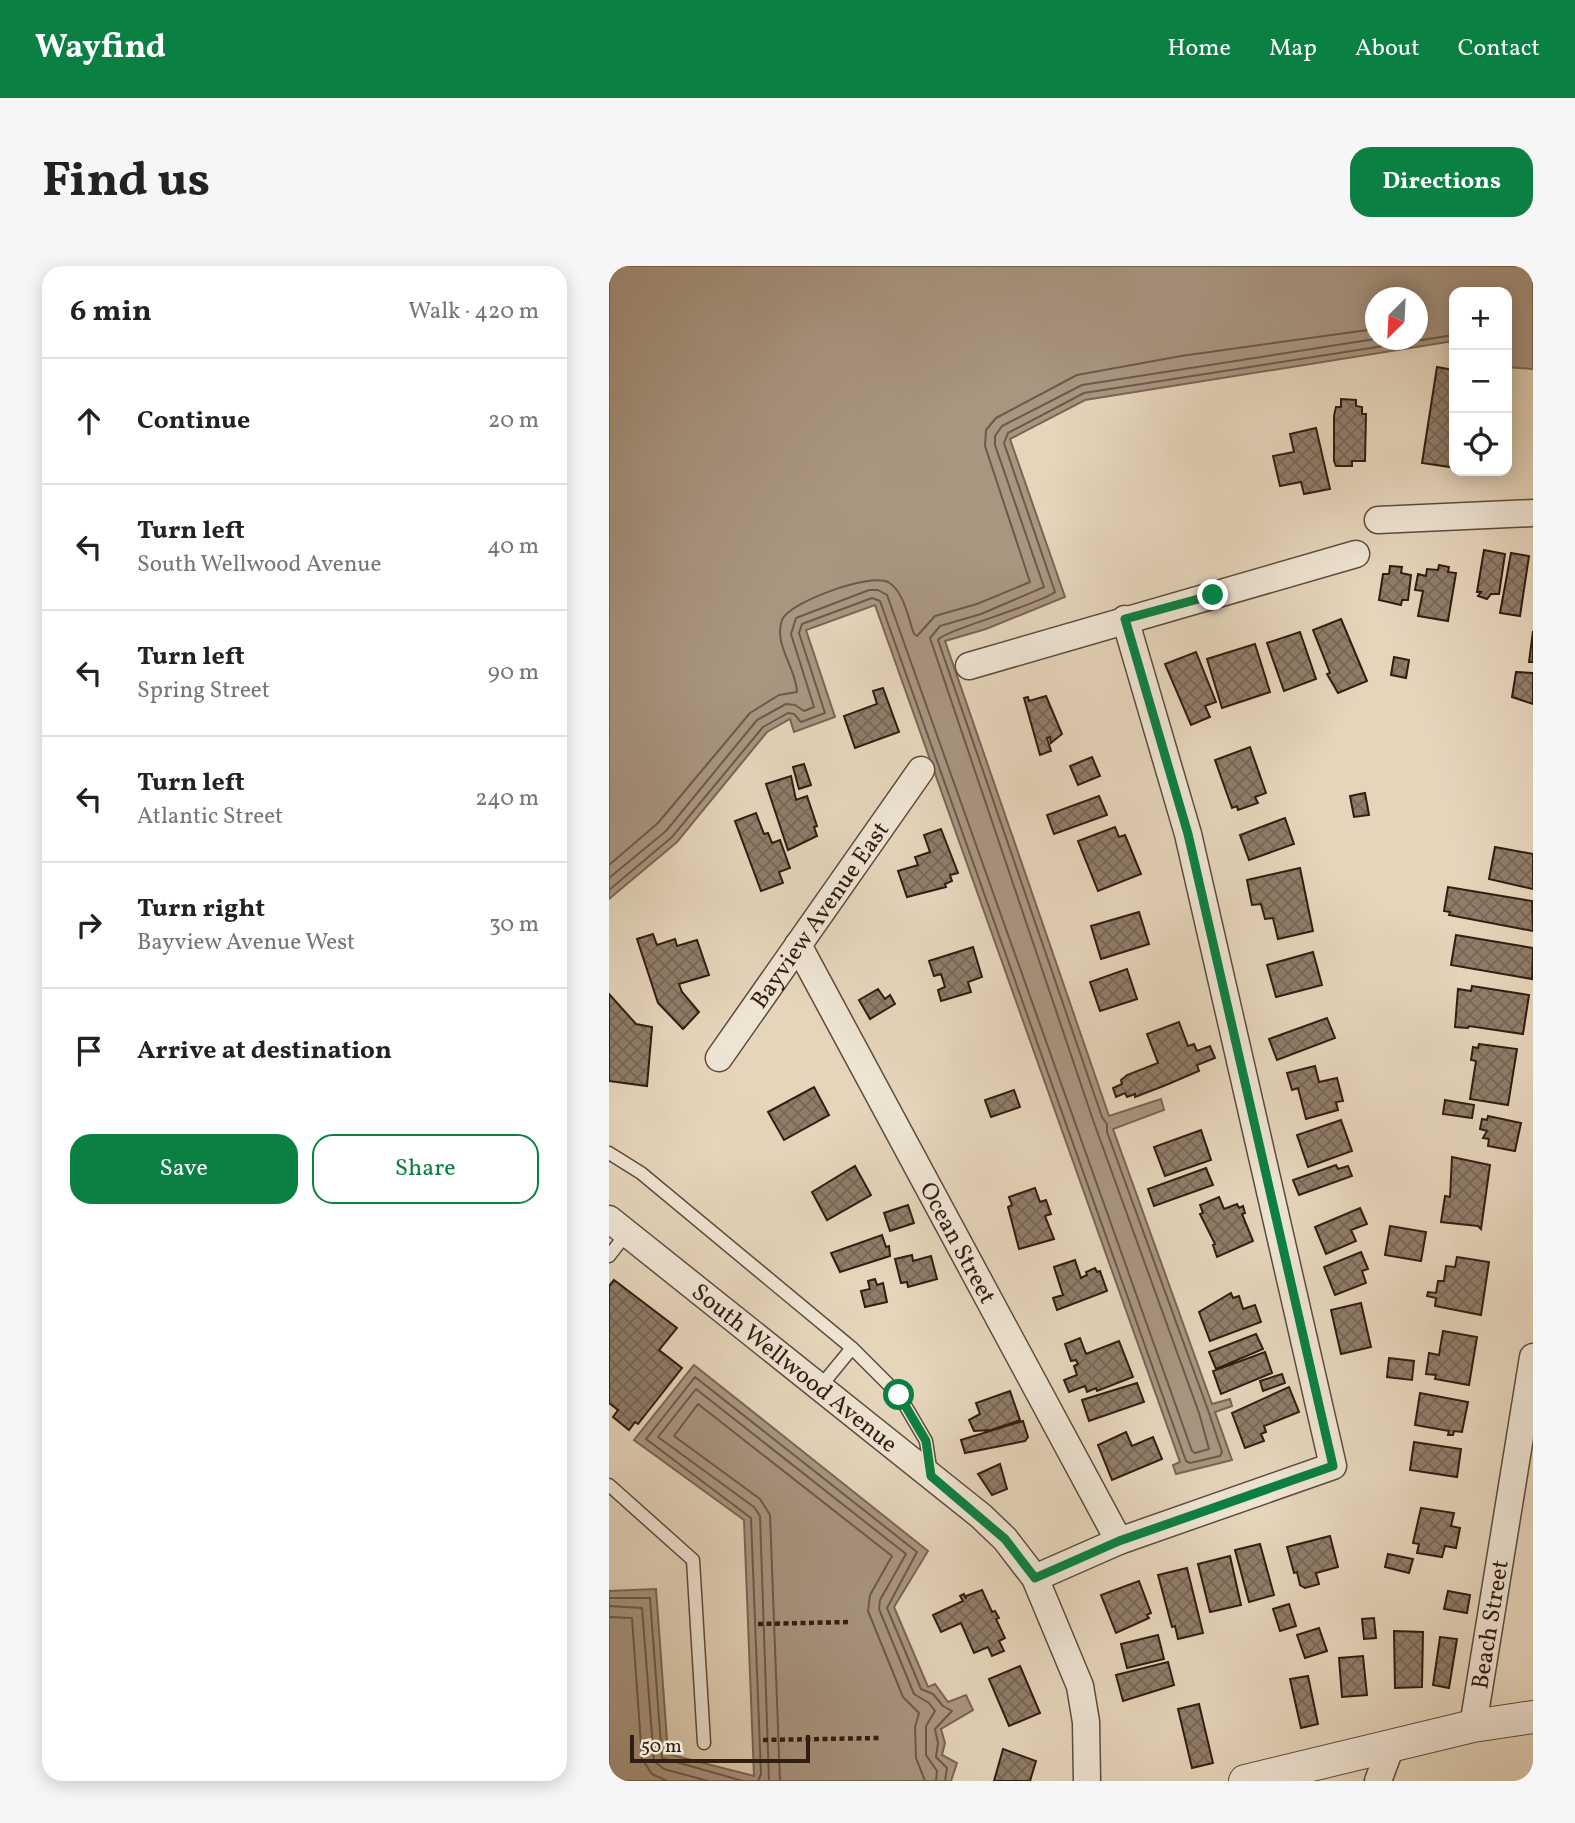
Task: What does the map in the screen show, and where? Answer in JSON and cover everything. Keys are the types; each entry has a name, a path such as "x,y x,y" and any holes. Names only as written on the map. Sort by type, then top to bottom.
{"street":[{"path":"1378,520 1533,513"},
{"path":"969,666 1356,554"},
{"path":"1035,1578 1119,1541 1333,1466 1188,834 1125,619"},
{"name":"Bayview Avenue East","path":"719,1058 921,770"},
{"name":"Ocean Street","path":"798,945 1119,1541"},
{"name":"South Wellwood Avenue","path":"618,1226 931,1476 1005,1539 1035,1578 1080,1686 1086,1723 1087,1781"},
{"name":"Beach Street","path":"1473,1726 1533,1357"},
{"path":"1245,1781 1390,1749 1473,1726 1533,1717"},
{"path":"1378,1781 1390,1749"}],"lane":[{"path":"609,1153 641,1173 852,1348 899,1395 917,1423 930,1455 931,1476"},
{"path":"609,1256 618,1226"},
{"path":"820,1387 852,1348"},
{"path":"609,1485 693,1560 704,1743"}],"path":[{"path":"758,1623 850,1622"},
{"path":"763,1740 880,1738"}],"water":[{"path":"609,266 1533,266 1533,369 1512,367 1512,287 1449,287 1449,342 1428,345 1428,287 1365,287 1365,350 1398,350 1085,400 1010,439 1065,597 986,629 945,641 1109,1116 1161,1099 1164,1110 1113,1129 1212,1404 1230,1399 1232,1406 1215,1412 1232,1460 1176,1474 1173,1465 1180,1462 875,605 806,630 835,717 794,732 790,719 767,732 677,842 609,899"},
{"path":"694,1365 928,1551 894,1607 928,1687 935,1684 948,1702 966,1695 973,1710 941,1729 945,1743 942,1755 957,1763 951,1781 609,1781 609,1591 656,1589 668,1754 754,1776 744,1520 634,1440"}],"building":[{"path":"1437,367 1449,369 1449,467 1422,463"},
{"path":"1341,399 1356,400 1356,406 1362,407 1362,414 1366,414 1365,461 1352,461 1352,466 1336,466 1334,461 1334,416 1336,407 1341,407"},
{"path":"1316,428 1330,489 1304,494 1301,482 1280,486 1273,456 1294,452 1290,434"},
{"path":"1484,550 1505,554 1499,594 1491,594 1487,599 1478,596 1481,592 1477,592"},
{"path":"1511,553 1529,556 1520,616 1500,613"},
{"path":"1439,565 1449,567 1448,572 1456,573 1448,621 1418,616 1423,591 1415,590 1418,574 1426,576 1427,569 1438,570"},
{"path":"1390,566 1402,567 1401,573 1411,575 1408,600 1402,600 1401,605 1379,600 1383,574 1389,574"},
{"path":"1341,619 1367,681 1338,693 1327,674 1330,673 1313,630"},
{"path":"1533,631 1533,662 1529,662"},
{"path":"1300,632 1316,679 1284,691 1267,643"},
{"path":"1255,644 1270,692 1222,708 1207,659"},
{"path":"1196,652 1216,702 1205,706 1210,717 1191,725 1165,664"},
{"path":"1394,657 1409,660 1406,678 1391,675"},
{"path":"1516,672 1533,673 1533,704 1512,697"},
{"path":"883,688 899,732 855,748 844,716 877,704 873,691"},
{"path":"1046,696 1062,734 1051,743 1050,737 1047,738 1051,751 1040,755 1024,698 1028,697 1029,701"},
{"path":"1250,747 1266,793 1255,797 1258,803 1238,810 1237,806 1232,808 1215,760"},
{"path":"1092,757 1100,776 1078,785 1070,766"},
{"path":"804,764 811,785 799,789 793,767"},
{"path":"791,776 796,800 807,796 817,826 814,827 817,836 788,850 766,784"},
{"path":"1365,793 1369,815 1354,817 1350,796"},
{"path":"1099,796 1107,815 1054,834 1047,815"},
{"path":"756,813 764,834 768,833 772,843 780,840 790,868 779,872 783,883 761,891 735,821"},
{"path":"1285,818 1294,844 1249,860 1240,835"},
{"path":"1115,827 1119,837 1125,835 1141,874 1098,891 1078,841"},
{"path":"941,829 958,873 950,875 952,881 945,884 946,887 907,897 898,871 918,865 915,857 930,852 924,835"},
{"path":"1495,847 1533,854 1533,889 1489,879"},
{"path":"1300,868 1313,931 1278,939 1273,918 1265,919 1261,904 1252,905 1247,880"},
{"path":"1448,887 1532,901 1533,931 1449,915 1450,912 1444,911"},
{"path":"1139,912 1149,944 1101,959 1091,926"},
{"path":"653,934 657,945 675,939 677,946 697,940 709,975 679,984 682,992 699,1012 683,1029 658,1003 637,939"},
{"path":"1456,935 1533,948 1532,979 1451,965"},
{"path":"973,947 982,977 968,982 971,992 941,1001 938,990 945,987 941,974 934,976 929,961"},
{"path":"1313,952 1322,985 1276,997 1267,965"},
{"path":"1127,969 1137,999 1100,1011 1090,982"},
{"path":"1472,986 1529,995 1523,1034 1469,1026 1455,1027 1458,989 1471,991"},
{"path":"878,989 885,999 890,995 895,1004 870,1019 859,1000"},
{"path":"609,994 636,1024 652,1027 647,1086 609,1081"},
{"path":"1327,1018 1335,1038 1277,1060 1269,1039"},
{"path":"1179,1022 1188,1046 1194,1044 1197,1051 1210,1046 1215,1058 1197,1065 1199,1071 1166,1085 1135,1097 1135,1094 1127,1097 1125,1093 1116,1097 1113,1088 1122,1084 1121,1080 1127,1075 1158,1063 1147,1034"},
{"path":"1479,1044 1517,1049 1508,1105 1470,1099 1476,1061 1471,1060 1473,1047 1478,1048"},
{"path":"1315,1066 1319,1082 1337,1078 1343,1101 1336,1102 1338,1110 1306,1119 1298,1088 1292,1090 1287,1073"},
{"path":"814,1087 829,1115 784,1140 768,1112"},
{"path":"1014,1090 1020,1107 991,1117 985,1100"},
{"path":"1445,1100 1474,1105 1472,1118 1443,1114"},
{"path":"1488,1116 1521,1123 1515,1151 1488,1146 1489,1139 1483,1138 1487,1131 1480,1129 1482,1119 1487,1120"},
{"path":"1341,1120 1352,1151 1308,1167 1297,1135"},
{"path":"1201,1130 1211,1160 1165,1176 1154,1147"},
{"path":"1452,1157 1490,1165 1481,1229 1478,1226 1441,1222 1445,1196 1450,1197"},
{"path":"1336,1165 1338,1169 1348,1166 1352,1176 1299,1195 1293,1180"},
{"path":"855,1166 871,1195 827,1220 812,1192"},
{"path":"1206,1168 1213,1185 1154,1206 1148,1189"},
{"path":"1035,1188 1040,1202 1046,1200 1051,1214 1045,1216 1054,1239 1019,1249 1008,1207 1012,1205 1009,1197"},
{"path":"1219,1197 1224,1209 1237,1204 1239,1208 1243,1206 1245,1213 1242,1214 1253,1241 1217,1257 1213,1245 1215,1244 1200,1214 1203,1213 1200,1205"},
{"path":"908,1205 914,1223 890,1231 884,1213"},
{"path":"1360,1208 1367,1224 1351,1230 1356,1241 1326,1254 1315,1227"},
{"path":"1390,1226 1426,1232 1421,1261 1385,1255"},
{"path":"882,1235 886,1247 889,1246 890,1256 840,1272 831,1253"},
{"path":"1361,1252 1368,1269 1362,1271 1366,1283 1335,1295 1324,1267"},
{"path":"912,1255 913,1261 931,1256 937,1279 908,1287 907,1282 901,1283 895,1259"},
{"path":"1457,1257 1489,1262 1481,1315 1435,1306 1436,1298 1427,1296 1428,1292 1436,1293 1438,1281 1444,1281 1446,1266 1455,1267"},
{"path":"1075,1260 1081,1278 1095,1268 1097,1272 1100,1271 1107,1291 1057,1310 1053,1298 1063,1295 1054,1267"},
{"path":"875,1279 877,1285 883,1283 887,1302 865,1307 861,1291 870,1289 868,1281"},
{"path":"614,1280 677,1328 659,1350 682,1368 638,1424 635,1422 629,1430 613,1417 618,1410 609,1403 609,1286"},
{"path":"1231,1293 1233,1298 1239,1296 1243,1309 1255,1305 1261,1322 1210,1341 1199,1312"},
{"path":"1361,1303 1371,1347 1341,1354 1331,1310"},
{"path":"1443,1331 1477,1337 1469,1385 1435,1379 1436,1375 1426,1374 1429,1353 1439,1355"},
{"path":"1256,1334 1263,1349 1216,1369 1209,1352"},
{"path":"1080,1338 1086,1354 1119,1341 1133,1377 1097,1391 1096,1388 1087,1392 1085,1386 1069,1392 1064,1380 1077,1375 1074,1366 1078,1364 1076,1360 1071,1361 1065,1344"},
{"path":"1265,1352 1272,1373 1221,1394 1213,1371"},
{"path":"1389,1358 1414,1361 1412,1380 1387,1377"},
{"path":"1282,1374 1285,1383 1263,1391 1260,1381"},
{"path":"1137,1383 1144,1402 1089,1421 1082,1400"},
{"path":"1289,1387 1299,1412 1264,1426 1266,1432 1261,1434 1264,1441 1245,1448 1232,1413"},
{"path":"1010,1391 1020,1420 991,1430 974,1431 969,1420 980,1414 976,1403"},
{"path":"1420,1393 1468,1402 1462,1432 1454,1431 1453,1435 1448,1435 1449,1431 1415,1425"},
{"path":"1023,1421 1028,1437 1025,1441 965,1453 961,1440"},
{"path":"1126,1432 1132,1446 1153,1437 1162,1459 1112,1480 1098,1445"},
{"path":"1414,1442 1461,1449 1457,1477 1410,1470"},
{"path":"1000,1464 1007,1489 992,1495 978,1474"},
{"path":"1421,1508 1454,1513 1451,1526 1460,1528 1456,1548 1445,1546 1442,1557 1417,1553 1419,1544 1413,1543"},
{"path":"1330,1536 1338,1567 1316,1573 1319,1584 1305,1588 1300,1585 1297,1572 1294,1573 1287,1547"},
{"path":"1260,1544 1274,1595 1249,1602 1235,1550"},
{"path":"1388,1554 1413,1559 1409,1573 1385,1567"},
{"path":"1230,1556 1241,1605 1210,1612 1198,1564"},
{"path":"1187,1568 1203,1633 1178,1639 1175,1626 1172,1627 1158,1575"},
{"path":"1139,1581 1151,1613 1147,1615 1149,1618 1116,1633 1101,1595"},
{"path":"982,1590 992,1612 995,1611 999,1618 996,1619 1005,1638 999,1641 1004,1651 992,1656 988,1647 974,1653 961,1623 941,1632 933,1615 963,1601 960,1596 964,1594 966,1599 966,1596"},
{"path":"1448,1591 1470,1595 1467,1613 1444,1609"},
{"path":"1289,1604 1296,1626 1280,1631 1273,1609"},
{"path":"1374,1618 1376,1638 1364,1639 1362,1619"},
{"path":"1319,1628 1327,1651 1305,1658 1297,1635"},
{"path":"1394,1631 1423,1632 1422,1687 1395,1688"},
{"path":"1158,1635 1164,1659 1127,1668 1121,1644"},
{"path":"1440,1637 1457,1639 1449,1688 1433,1685"},
{"path":"1363,1656 1367,1695 1342,1697 1339,1658"},
{"path":"1168,1662 1174,1685 1123,1701 1116,1675"},
{"path":"1020,1666 1040,1713 1009,1726 989,1679"},
{"path":"1308,1676 1318,1724 1301,1728 1290,1679"},
{"path":"1199,1704 1213,1763 1192,1768 1178,1709"},
{"path":"1003,1749 1036,1761 1030,1781 994,1781"}],"route":[{"path":"899,1395 926,1441 931,1476 1005,1539 1035,1578 1119,1541 1333,1466 1188,834 1125,619 1213,595"}]}
